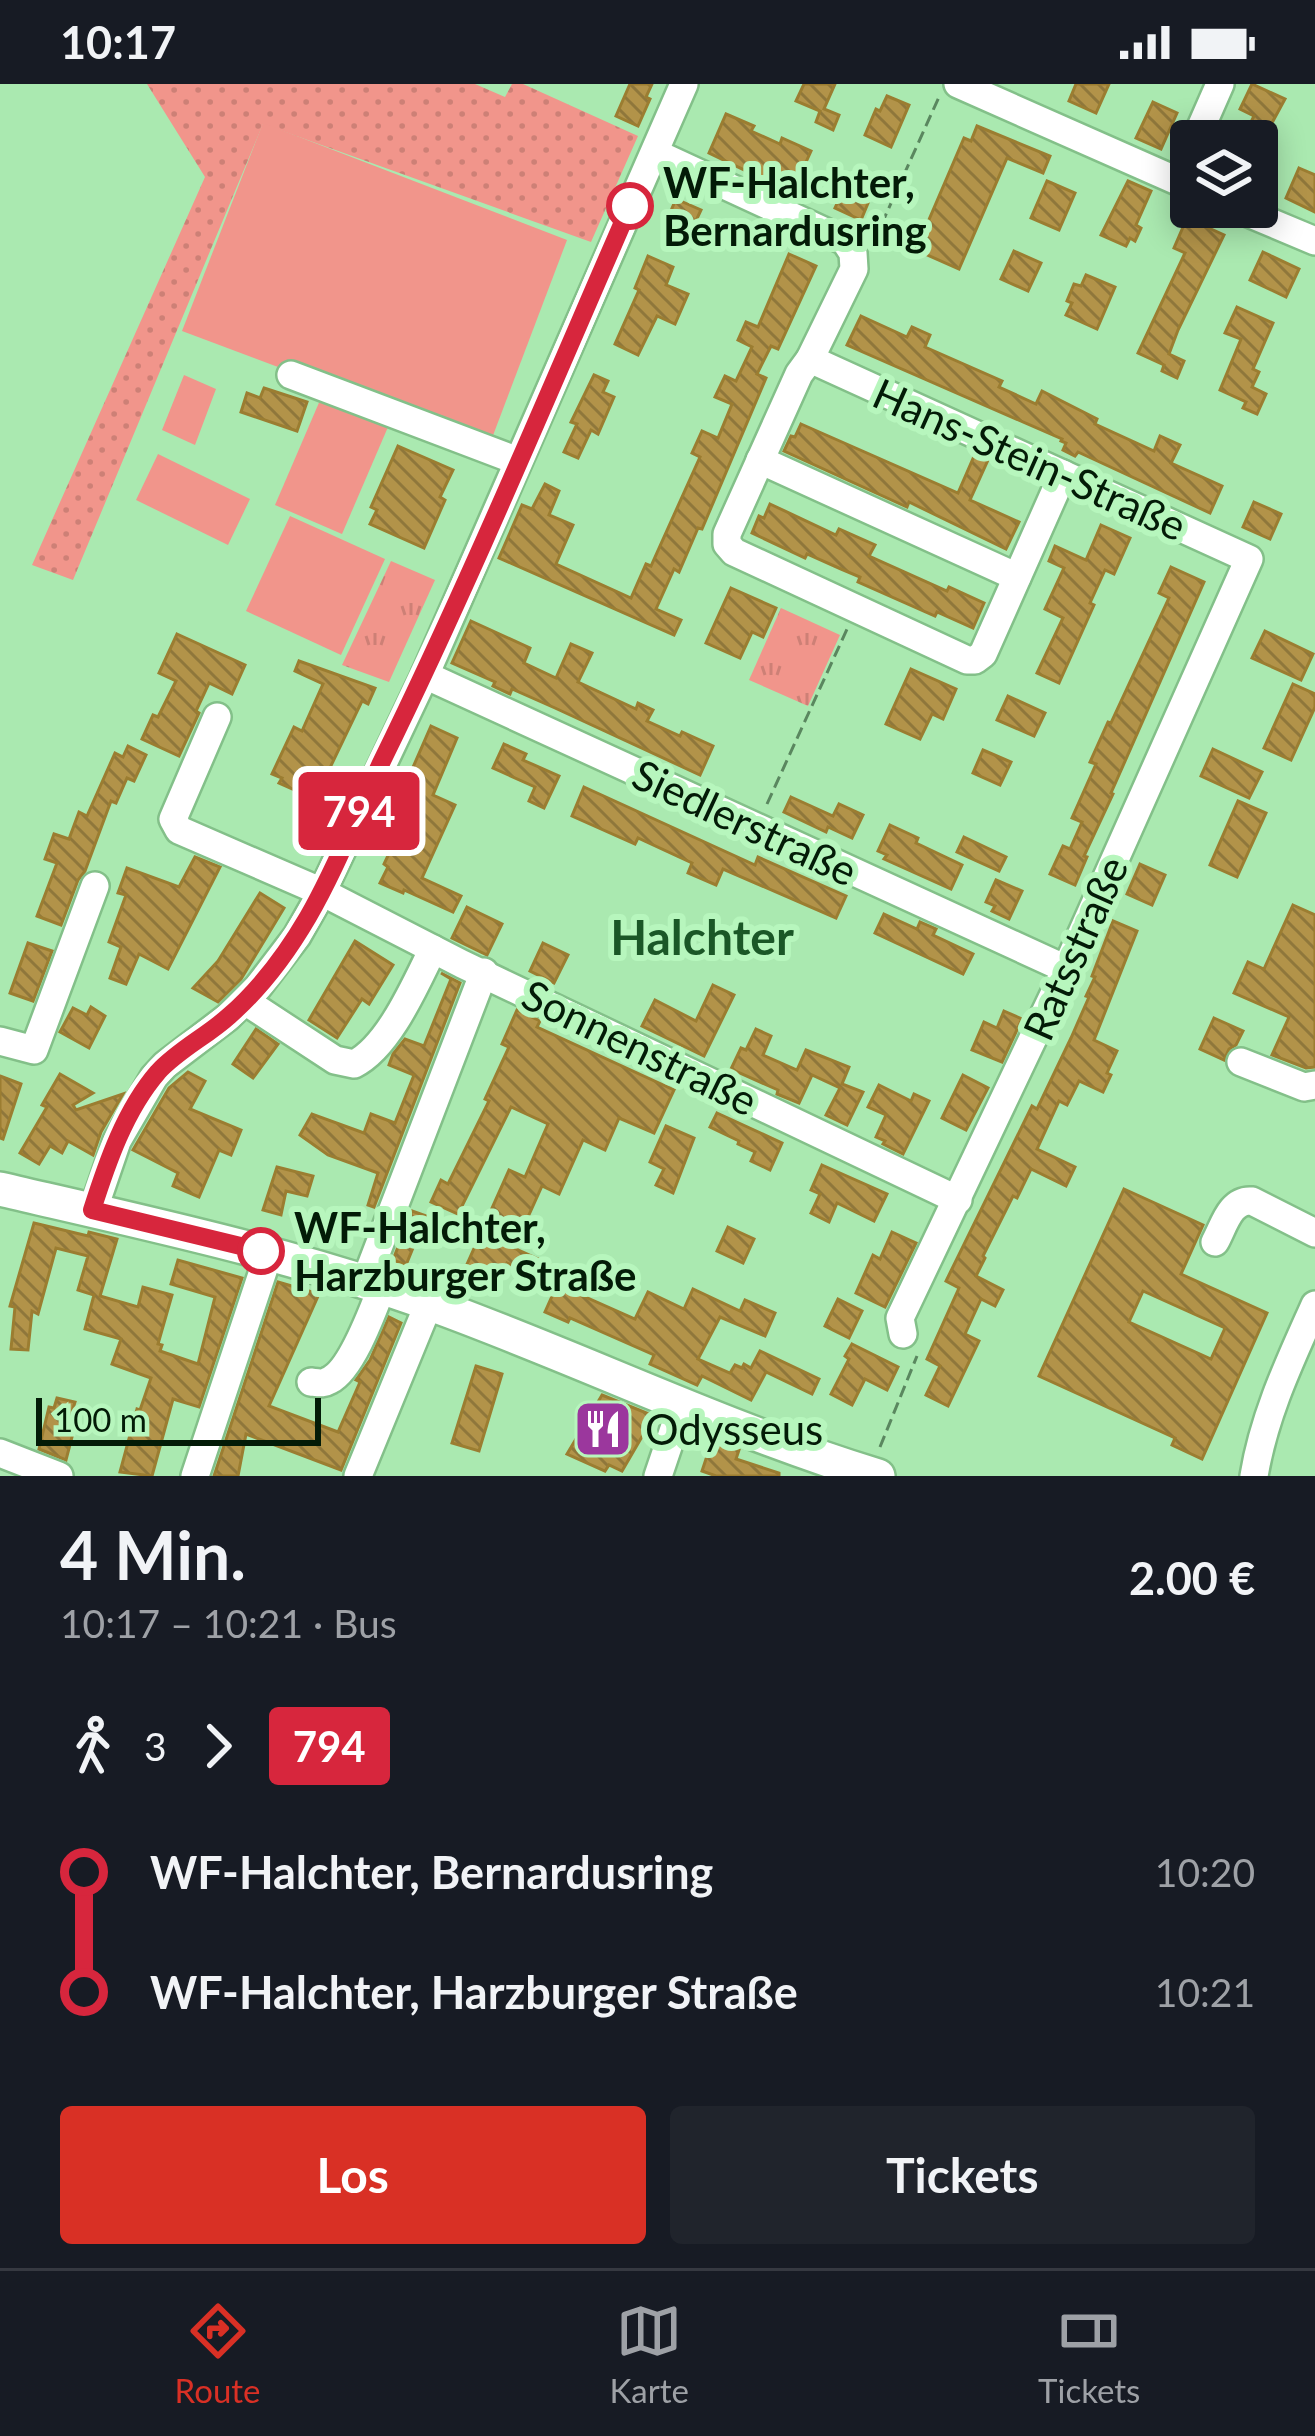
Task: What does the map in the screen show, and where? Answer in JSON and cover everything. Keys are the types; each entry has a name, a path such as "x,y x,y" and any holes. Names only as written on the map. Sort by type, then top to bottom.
{"main road":[{"path":"0,1189 269,1253 374,1285 873,1475"}],"street":[{"path":"92,1210 117,1141 154,1077 245,1000 297,936 322,892 425,675 685,84"},
{"path":"958,84 1170,177"},
{"path":"1205,120 1220,84"},
{"path":"655,152 845,241 853,253 854,269 799,374 727,534 727,544 734,552 975,660 983,654 1063,474"},
{"path":"1278,225 1315,241"},
{"name":"Hans-Stein-Straße","path":"810,359 1249,559"},
{"path":"291,375 518,461"},
{"path":"760,460 1017,577"},
{"name":"Ratsstraße","path":"903,1334 900,1318 1066,969 1249,559"},
{"name":"Siedlerstraße","path":"425,675 1066,969"},
{"name":"Sonnenstraße","path":"217,717 172,818 179,830 322,892 958,1200"},
{"path":"0,1041 34,1050 94,886"},
{"path":"245,1000 335,1060 354,1064 372,1051 394,1021 434,949"},
{"path":"311,1382 329,1381 337,1375 359,1342 374,1285 484,972"},
{"path":"1241,1062 1304,1087 1315,1085"},
{"path":"1215,1242 1242,1200 1315,1233"},
{"path":"195,1476 269,1253"},
{"path":"358,1476 429,1304"},
{"path":"1254,1476 1259,1442 1276,1392 1315,1305"},
{"path":"658,1476 682,1405"},
{"path":"0,1453 59,1476"}],"path":[{"path":"853,253 873,244 945,84"},
{"path":"757,827 856,609"},
{"path":"873,1475 917,1357 903,1334"}],"green space":[{"path":"147,84 475,84 505,97 512,84 523,84 638,136 591,242 263,124 73,580 32,565 205,177"},
{"path":"263,123 567,240 489,446 182,331"},
{"path":"184,375 216,389 195,445 162,430"},
{"path":"324,391 391,420 342,534 275,505"},
{"path":"158,454 250,499 228,545 136,500"},
{"path":"290,516 385,559 341,655 246,611"},
{"path":"391,561 435,580 389,682 342,665"},
{"path":"781,608 840,635 808,706 749,680"}],"building":[{"path":"630,84 652,84 638,126 616,116"},
{"path":"804,84 835,84 824,109 839,115 833,130 816,122 820,111 796,101"},
{"path":"1076,84 1109,84 1096,113 1069,101"},
{"path":"1252,84 1285,99 1274,120 1252,120 1254,116 1240,109"},
{"path":"887,96 909,105 891,147 865,135"},
{"path":"1153,102 1177,113 1161,149 1136,138"},
{"path":"726,114 780,144 782,138 811,151 792,193 709,153"},
{"path":"977,126 1050,156 1043,173 1007,158 959,269 916,250 964,138 971,141"},
{"path":"1299,168 1315,175 1315,212 1286,198"},
{"path":"1047,181 1075,193 1059,230 1031,218"},
{"path":"1128,181 1151,191 1136,225 1141,228 1135,241 1130,238 1126,246 1101,235"},
{"path":"846,184 871,196 861,220 835,208"},
{"path":"676,199 701,210 688,238 664,227"},
{"path":"1183,228 1209,228 1224,235 1169,354 1184,361 1177,378 1162,371 1164,365 1138,353 1185,253 1174,248"},
{"path":"1014,251 1041,263 1028,291 1001,279"},
{"path":"1263,252 1299,269 1286,297 1250,280"},
{"path":"789,254 816,266 778,349 771,346 757,374 766,378 702,529 698,528 679,572 674,569 656,609 681,620 674,635 499,558 522,505 532,509 545,484 559,491 549,515 573,525 556,564 631,598 646,564 651,566 700,457 692,453 702,431 718,438 732,404 715,397 725,376 736,381 752,347 738,340 746,322 758,327"},
{"path":"648,256 673,267 666,285 688,294 675,324 657,316 638,355 615,344"},
{"path":"1086,275 1115,287 1097,329 1066,315 1074,284 1081,286"},
{"path":"1237,307 1273,323 1253,369 1259,372 1252,387 1266,394 1257,414 1243,408 1246,402 1220,390 1241,339 1225,333"},
{"path":"861,316 907,337 912,327 930,335 925,347 1002,381 999,387 1036,404 1042,391 1097,419 1095,424 1154,451 1160,436 1180,445 1171,463 1222,486 1210,513 1078,452 1075,456 1063,450 1066,443 1062,439 847,345"},
{"path":"594,375 608,381 603,392 614,397 598,434 591,430 578,458 564,452 577,424 571,422"},
{"path":"264,388 307,402 297,431 241,412 247,393 260,398"},
{"path":"801,424 958,493 975,454 988,460 970,500 1019,522 1006,549 909,502 907,507 784,451"},
{"path":"398,446 453,470 424,548 370,524 377,510 371,507"},
{"path":"1254,502 1281,514 1270,539 1243,527"},
{"path":"770,504 836,535 839,529 875,545 869,556 984,603 973,628 937,612 935,616 858,582 860,577 752,533"},
{"path":"1101,525 1130,538 1114,574 1105,570 1059,683 1037,673 1063,618 1045,609 1064,568 1049,561 1055,546 1086,560"},
{"path":"1171,567 1204,582 1075,885 1050,874 1063,846 1070,849 1082,822 1072,818 1096,764 1090,762 1169,598 1159,593"},
{"path":"731,588 776,608 763,637 752,632 740,658 706,643"},
{"path":"471,621 530,648 524,663 556,678 571,644 592,653 578,682 636,709 638,703 653,710 647,721 713,746 700,775 512,689 510,694 452,663"},
{"path":"1265,631 1313,654 1301,680 1252,658"},
{"path":"177,634 245,665 232,694 209,683 179,756 142,739 176,681 159,673"},
{"path":"299,661 375,688 368,704 362,701 315,799 279,783 282,778 272,774 294,727 302,731 323,684 295,671"},
{"path":"911,669 956,689 943,719 932,714 920,739 886,724"},
{"path":"1293,684 1315,694 1315,707 1291,760 1264,748"},
{"path":"1008,696 1045,713 1034,736 997,720"},
{"path":"431,726 457,738 433,795 455,805 422,878 461,896 453,912 380,883 395,841 383,836"},
{"path":"504,744 526,754 523,760 559,776 544,808 529,801 535,787 493,768"},
{"path":"128,746 146,755 134,781 127,778 116,803 111,801 61,925 37,916 57,863 45,859 54,834 69,839 79,812 87,816 115,753 123,757"},
{"path":"1213,749 1262,772 1249,798 1201,776"},
{"path":"983,750 1011,762 1000,785 973,773"},
{"path":"584,787 755,865 758,857 846,896 836,918 723,869 716,885 688,873 692,863 572,816"},
{"path":"791,797 833,816 839,804 863,815 852,838 828,827 826,832 784,812"},
{"path":"1238,801 1266,813 1237,877 1210,865"},
{"path":"890,825 962,865 951,889 884,859 887,855 878,851"},
{"path":"964,837 1006,857 999,871 957,852"},
{"path":"195,857 220,867 168,969 139,954 126,984 110,978 121,947 109,942 126,895 118,893 127,868 179,887"},
{"path":"1140,864 1165,875 1152,905 1127,894"},
{"path":"996,880 1022,891 1009,919 992,911 995,906 986,902"},
{"path":"260,893 284,908 241,979 218,1002 193,988 218,961"},
{"path":"1293,905 1315,915 1315,1067 1306,1068 1272,1055 1289,1017 1234,993 1248,962 1264,969"},
{"path":"467,907 502,924 487,955 452,938"},
{"path":"884,914 917,929 920,922 936,929 933,935 973,954 963,974 875,933"},
{"path":"1113,921 1137,931 1094,1040 1117,1051 1107,1073 1111,1075 1103,1092 1079,1081 1067,1105 1059,1101 1037,1149 1075,1167 1066,1186 1031,1169 1017,1198 1013,1196 976,1276 1003,1290 995,1306 981,1299 965,1334 979,1341 948,1406 926,1395 940,1366 927,1359 959,1288 946,1281 1071,1038"},
{"path":"355,941 393,965 369,1004 362,999 337,1038 309,1020"},
{"path":"28,943 52,951 33,1001 10,993"},
{"path":"543,943 568,955 554,983 530,971"},
{"path":"441,973 460,983 374,1207 368,1205 378,1173 328,1155 300,1135 312,1114 364,1133 371,1114 395,1123 414,1075 389,1065 405,1039 424,1046 451,979"},
{"path":"713,985 734,995 704,1056 642,1026 655,1000 696,1021"},
{"path":"91,1007 105,1016 89,1048 60,1032 73,1008 87,1015"},
{"path":"517,1010 540,1021 537,1027 674,1090 654,1133 619,1118 605,1150 583,1140 559,1194 542,1186 514,1248 587,1281 581,1295 635,1319 648,1292 684,1309 693,1289 740,1311 745,1300 775,1313 765,1336 720,1317 698,1359 730,1373 735,1365 751,1368 760,1351 819,1379 812,1394 766,1372 751,1400 702,1376 697,1385 650,1364 654,1355 545,1312 557,1285 507,1263 497,1285 464,1271 509,1170 525,1177 548,1124 511,1107 458,1214 431,1202 441,1180 448,1184 489,1101 485,1099 509,1047 502,1044"},
{"path":"1004,1011 1022,1019 1002,1062 972,1050 984,1022 997,1028"},
{"path":"1214,1018 1243,1031 1224,1060 1200,1049"},
{"path":"256,1029 278,1044 253,1078 233,1064"},
{"path":"756,1029 771,1036 763,1055 797,1070 806,1050 849,1067 842,1084 863,1092 847,1125 826,1115 840,1088 812,1075 799,1103 731,1069"},
{"path":"188,1072 205,1081 190,1109 241,1130 231,1155 219,1150 199,1197 173,1186 178,1173 133,1150 169,1088"},
{"path":"60,1074 93,1093 73,1105 76,1110 123,1094 93,1155 68,1141 62,1153 50,1146 39,1164 20,1153"},
{"path":"963,1075 988,1088 966,1130 942,1118"},
{"path":"0,1076 21,1084 3,1139 0,1138"},
{"path":"879,1085 911,1101 914,1094 929,1101 903,1154 876,1137 886,1115 868,1107"},
{"path":"717,1113 782,1143 770,1170 751,1161 755,1152 710,1127"},
{"path":"666,1126 694,1138 673,1193 656,1185 664,1169 650,1162"},
{"path":"822,1165 887,1194 874,1221 837,1203 829,1222 811,1213 820,1194 811,1190"},
{"path":"277,1167 313,1176 307,1196 286,1191 281,1215 263,1210"},
{"path":"1124,1189 1203,1225 1181,1274 1267,1313 1202,1459 1172,1445 1175,1438 1039,1376","holes":["1143,1291 1225,1328 1211,1359 1129,1322"]},
{"path":"412,1211 426,1216 406,1265 393,1260"},
{"path":"34,1223 117,1239 100,1296 138,1307 143,1287 172,1295 160,1351 198,1364 215,1297 171,1284 178,1260 242,1278 199,1407 173,1399 152,1476 120,1472 151,1378 112,1364 121,1339 85,1329 94,1295 78,1290 88,1256 56,1248 38,1314 32,1311 28,1350 11,1349 15,1307 10,1306"},
{"path":"728,1227 754,1239 743,1263 717,1251"},
{"path":"892,1232 916,1243 885,1307 856,1293 873,1255 880,1259"},
{"path":"278,1282 319,1294 269,1406 338,1432 360,1382 356,1380 389,1317 401,1323 341,1470 246,1434 238,1476 214,1476"},
{"path":"838,1299 862,1311 849,1338 825,1326"},
{"path":"852,1344 898,1367 887,1390 865,1379 852,1405 831,1394"},
{"path":"476,1366 502,1374 479,1451 452,1443"},
{"path":"602,1395 654,1416 622,1471 609,1465 605,1471 567,1454"},
{"path":"57,1398 75,1402 72,1412 78,1414 66,1460 39,1449 49,1407 54,1408"},
{"path":"712,1441 739,1450 736,1459 779,1476 716,1476 702,1471"}],"bus line":[{"name":"794","path":"261,1251 92,1210 117,1141 154,1077 258,987 297,936 322,892 425,675 630,206"}],"place":[{"name":"WF-Halchter, Bernardusring","path":"630,206"},
{"name":"WF-Halchter, Harzburger Straße","path":"261,1251"},
{"name":"Odysseus","path":"603,1429"}],"district":[{"name":"Halchter","path":"702,936"}]}
